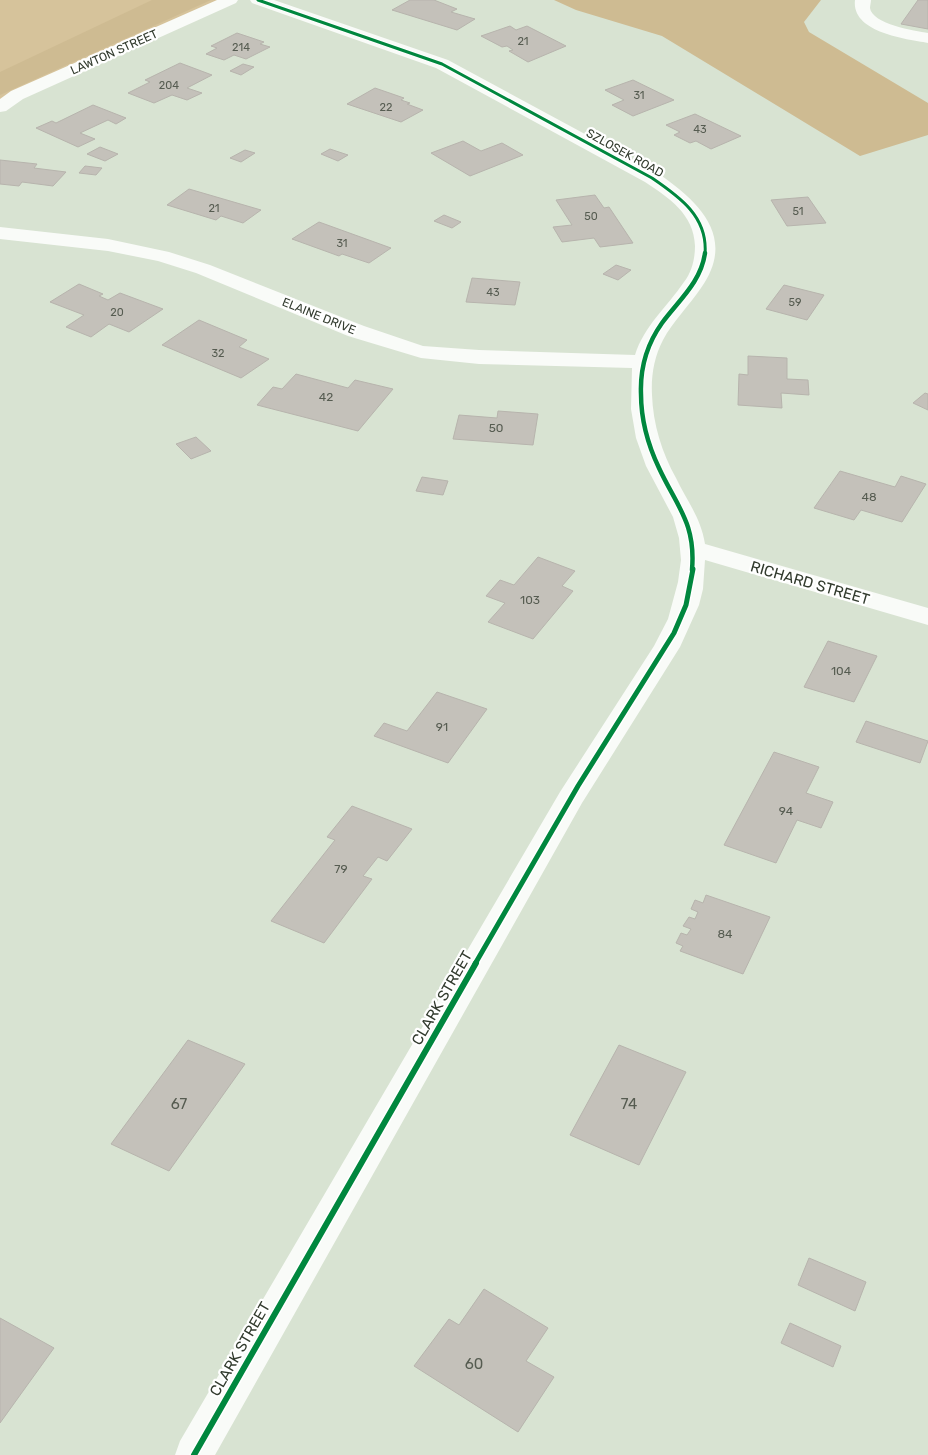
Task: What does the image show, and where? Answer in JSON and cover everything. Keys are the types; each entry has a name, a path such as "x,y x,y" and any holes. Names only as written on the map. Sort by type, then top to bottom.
{"street":[{"name":"LAWTON STREET","path":"0,107 17,95 230,0"},
{"name":"SZLOSEK ROAD","path":"258,0 442,64 652,178 691,208 700,218 704,230 705,254 701,269 690,288 668,312 647,349 641,384 642,403 653,458 680,504 690,529 692,548"},
{"path":"863,0 861,5 863,12 874,22 893,30 928,38"},
{"name":"ELAINE DRIVE","path":"0,233 108,245 162,256 203,269 356,331 421,352 459,356 644,362"},
{"name":"RICHARD STREET","path":"692,548 928,617"},
{"name":"CLARK STREET","path":"194,1455 594,758 676,631 690,588 692,548"}],"shaded area":[{"path":"0,0 222,0 0,100"},
{"path":"152,0 211,0 0,95 0,72"},
{"path":"554,0 821,0 804,22 809,32 928,103 928,135 860,156 662,36 576,10"}],"building":[{"path":"410,0 434,0 457,9 451,12 475,19 457,30 392,10"},
{"path":"918,0 928,0 928,29 901,24"},
{"path":"510,26 516,30 527,26 566,46 528,62 509,51 513,50 507,46 502,47 481,36"},
{"path":"237,33 264,42 260,44 270,47 246,59 234,55 224,60 206,54 217,48 211,46"},
{"path":"180,63 212,75 187,88 202,93 187,100 172,95 154,103 128,93 150,82 145,80"},
{"path":"243,64 254,67 241,75 230,71"},
{"path":"633,80 674,100 633,116 612,105 624,100 605,90"},
{"path":"375,88 404,98 401,100 423,110 401,122 347,104"},
{"path":"93,105 126,118 116,124 108,120 80,133 95,139 78,147 36,128 52,121 56,123"},
{"path":"695,114 741,136 711,149 696,141 690,143 674,135 680,132 666,125"},
{"path":"463,141 481,151 502,143 523,155 470,176 431,153"},
{"path":"100,147 118,154 105,161 87,154"},
{"path":"330,149 348,155 338,161 321,154"},
{"path":"245,150 255,153 241,162 230,158"},
{"path":"0,160 37,164 34,168 66,172 53,186 22,182 19,186 0,184"},
{"path":"85,166 102,168 96,175 79,173"},
{"path":"189,189 261,210 243,223 221,216 216,220 167,205"},
{"path":"595,195 604,208 609,207 633,243 600,247 594,238 562,242 553,227 572,225 556,200"},
{"path":"808,197 826,223 787,226 771,200"},
{"path":"444,215 461,222 452,228 434,221"},
{"path":"319,222 391,248 369,263 342,254 339,256 292,239"},
{"path":"616,265 631,270 618,280 603,274"},
{"path":"472,278 520,282 515,305 466,302"},
{"path":"79,284 103,294 99,296 108,300 120,293 163,309 129,332 109,324 91,337 66,327 84,315 50,302"},
{"path":"784,285 824,295 807,320 766,309"},
{"path":"199,320 247,340 239,347 269,359 241,378 162,345"},
{"path":"748,356 787,358 787,379 808,380 809,395 781,393 782,408 738,405 739,374 748,375"},
{"path":"296,374 348,388 355,380 393,389 358,431 257,405 273,387 282,389"},
{"path":"925,393 928,394 928,410 913,403"},
{"path":"498,411 538,414 533,445 453,439 459,415 497,418"},
{"path":"196,437 211,451 191,459 176,444"},
{"path":"840,471 895,487 901,476 926,484 902,522 861,510 854,520 814,508"},
{"path":"422,477 448,481 443,495 416,491"},
{"path":"538,557 575,571 562,586 573,591 533,639 488,622 505,603 486,596 500,580 514,585"},
{"path":"828,641 877,656 854,702 804,687"},
{"path":"437,692 487,709 448,763 374,736 384,723 407,731"},
{"path":"866,721 928,741 920,763 856,742"},
{"path":"774,752 819,767 806,793 833,802 821,828 797,820 776,863 724,845"},
{"path":"352,806 412,829 387,861 378,857 363,876 372,879 324,943 271,921 335,840 327,837"},
{"path":"706,895 770,917 743,974 680,951 683,946 676,943 681,933 687,935 691,929 683,926 689,917 695,919 698,912 691,909 695,900 703,903"},
{"path":"188,1040 245,1064 169,1171 111,1144"},
{"path":"619,1045 686,1072 639,1165 570,1135"},
{"path":"809,1258 866,1282 855,1311 798,1285"},
{"path":"484,1289 548,1328 526,1361 554,1377 518,1432 414,1366 449,1319 459,1325"},
{"path":"0,1318 54,1348 0,1423"},
{"path":"790,1323 841,1346 833,1367 781,1343"}],"cycle path":[{"path":"194,1455 570,799 616,724 667,647 686,605 693,560 693,545 688,524 652,452 644,424 641,379 646,353 651,342 663,322 693,285 701,269 704,260 705,238 697,217 672,192 652,178 442,64 258,0"}]}
